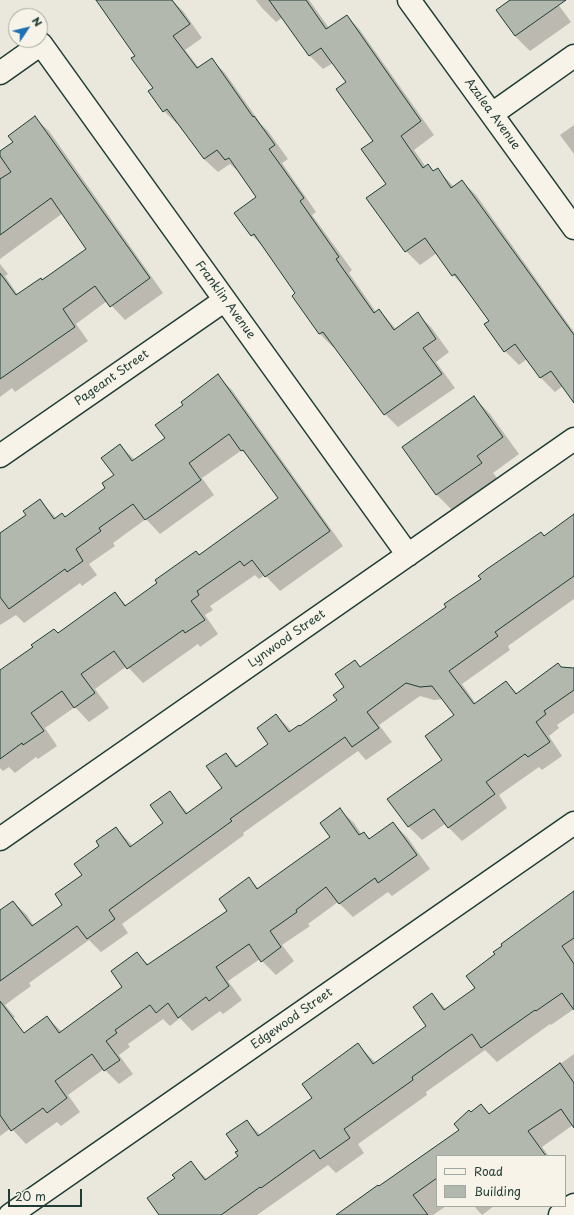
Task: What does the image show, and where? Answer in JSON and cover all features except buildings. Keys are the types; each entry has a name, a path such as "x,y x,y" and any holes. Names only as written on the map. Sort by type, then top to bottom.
{"street":[{"name":"Azalea Avenue","path":"409,0 574,228"},
{"name":"Franklin Avenue","path":"0,73 41,44 408,555"},
{"path":"492,114 574,56"},
{"name":"Pageant Street","path":"0,456 224,300"},
{"name":"Lynwood Street","path":"0,839 574,439"},
{"name":"Edgewood Street","path":"10,1215 574,823"},
{"path":"560,1215 574,1205"}]}
